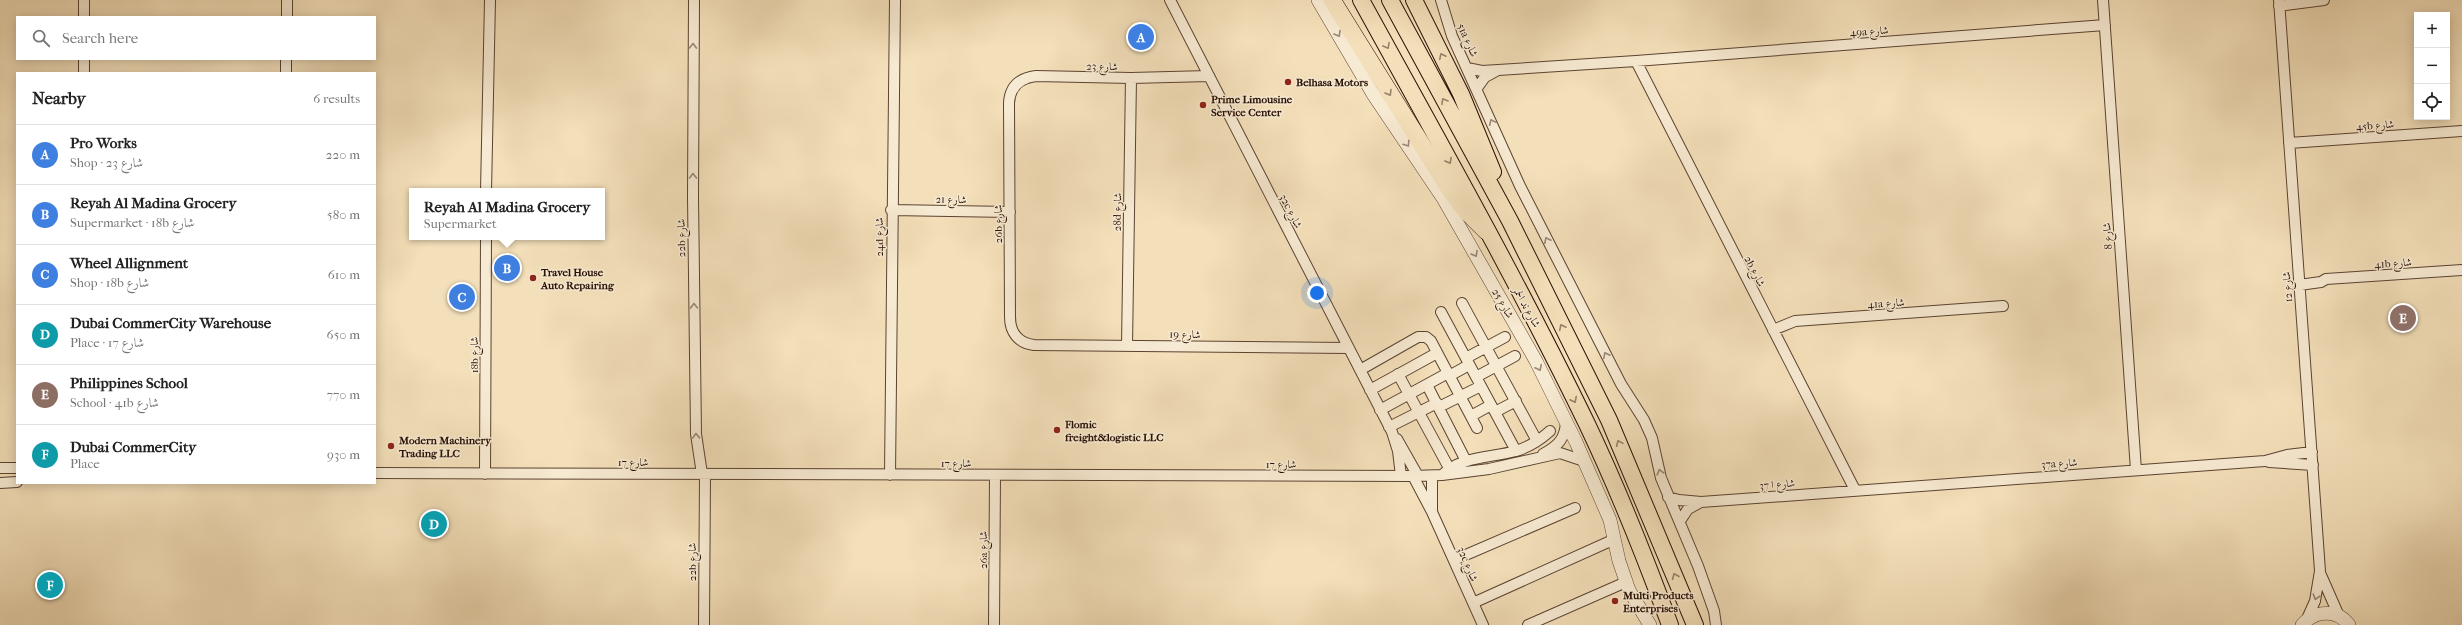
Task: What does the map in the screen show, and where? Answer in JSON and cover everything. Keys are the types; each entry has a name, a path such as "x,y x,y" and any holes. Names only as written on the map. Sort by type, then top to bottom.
{"highway":[{"path":"1332,0 1446,185 1465,210 1486,231"}],"main road":[{"name":"شارع ند الحمر","path":"1361,0 1486,231 1587,425 1629,519 1670,625"},
{"name":"شارع ند الحمر","path":"1390,0 1510,221 1608,420 1695,625"},
{"path":"1414,0 1461,94 1500,189 1510,221"}],"street":[{"path":"84,0 84,16"},
{"path":"287,0 287,16"},
{"path":"486,188 490,0"},
{"name":"22b شارع","path":"694,0 693,197 696,419 697,448 703,474 704,625"},
{"name":"24d شارع","path":"890,475 891,210 895,0"},
{"name":"32c شارع","path":"1170,0 1380,410 1391,430 1403,447 1483,625"},
{"name":"شارع 25","path":"1318,0 1377,100 1449,208 1536,361 1584,460 1615,539 1619,561 1626,582 1650,625"},
{"name":"51a شارع","path":"1441,0 1448,26 1520,186 1621,384 1644,420 1652,438 1660,473 1668,497 1680,522 1714,611 1716,625"},
{"name":"شارع 8","path":"2103,0 2136,470"},
{"path":"2279,3 2318,0"},
{"name":"شارع 12","path":"2279,3 2320,571 2315,601 2304,623"},
{"name":"49a شارع","path":"1467,68 1477,71 1636,61 2105,25"},
{"path":"84,60 84,72"},
{"path":"286,60 286,72"},
{"name":"2b شارع","path":"1636,61 1855,490"},
{"path":"1476,88 1485,77 1500,69"},
{"name":"شارع 23","path":"1009,103 1013,88 1027,77 1131,78 1209,76"},
{"name":"28d شارع","path":"1126,346 1131,78"},
{"name":"26b شارع","path":"1009,103 1010,324 1016,336 1022,342"},
{"name":"45b شارع","path":"2289,143 2462,131"},
{"name":"شارع 21","path":"891,210 1010,212"},
{"name":"18b شارع","path":"485,474 486,240"},
{"name":"41b شارع","path":"2299,281 2318,276 2326,279 2462,270"},
{"path":"1462,303 1537,441"},
{"name":"41a شارع","path":"1773,330 1795,321 2003,306"},
{"path":"1441,312 1516,451"},
{"path":"1360,370 1422,336 1429,338 1477,428"},
{"path":"1380,410 1449,375 1486,347 1505,337"},
{"name":"شارع 19","path":"1022,342 1034,345 1348,348"},
{"path":"1370,390 1437,353"},
{"path":"1391,430 1419,412 1460,396 1496,366 1515,356"},
{"path":"1398,374 1450,468"},
{"path":"1427,385 1466,461"},
{"path":"1471,416 1516,401"},
{"name":"شارع 17","path":"1536,458 1559,443 1565,433 1566,422"},
{"name":"32c شارع","path":"1391,430 1398,451 1401,476"},
{"path":"1437,476 1466,461 1516,451 1537,441 1550,432"},
{"name":"37a شارع","path":"2265,461 2286,455 2312,452"},
{"name":"شارع 17","path":"376,473 1437,476 1489,469 1560,453 1584,460"},
{"name":"37a شارع","path":"1855,490 2265,461 2312,465"},
{"path":"0,468 16,468"},
{"name":"26a شارع","path":"994,625 995,475"},
{"name":"32c شارع","path":"1432,512 1437,476"},
{"path":"0,482 16,482"},
{"name":"شارع ا 37","path":"1668,497 1679,500 1701,502 1855,490"},
{"path":"1680,522 1688,509 1701,502"},
{"path":"1454,560 1574,508"},
{"path":"1473,603 1615,539"},
{"name":"شارع 12","path":"2320,571 2339,616"},
{"path":"1528,625 1626,582"},
{"path":"2304,623 2319,614 2339,616 2350,625"}],"place":[{"name":"Pro Works","path":"1141,37"},
{"name":"Belhasa Motors","path":"1288,82"},
{"name":"Prime Limousine Service Center","path":"1203,105"},
{"name":"Reyah Al Madina Grocery","path":"507,268"},
{"name":"Travel House Auto Repairing","path":"533,278"},
{"name":"Wheel Allignment","path":"462,297"},
{"name":"Philippines School","path":"2403,318"},
{"name":"Flomic freight&logistic LLC","path":"1057,430"},
{"name":"Modern Machinery Trading LLC","path":"391,446"},
{"name":"Dubai CommerCity Warehouse","path":"434,524"},
{"name":"Dubai CommerCity","path":"50,585"},
{"name":"Multi Products Enterprises","path":"1615,601"}]}
